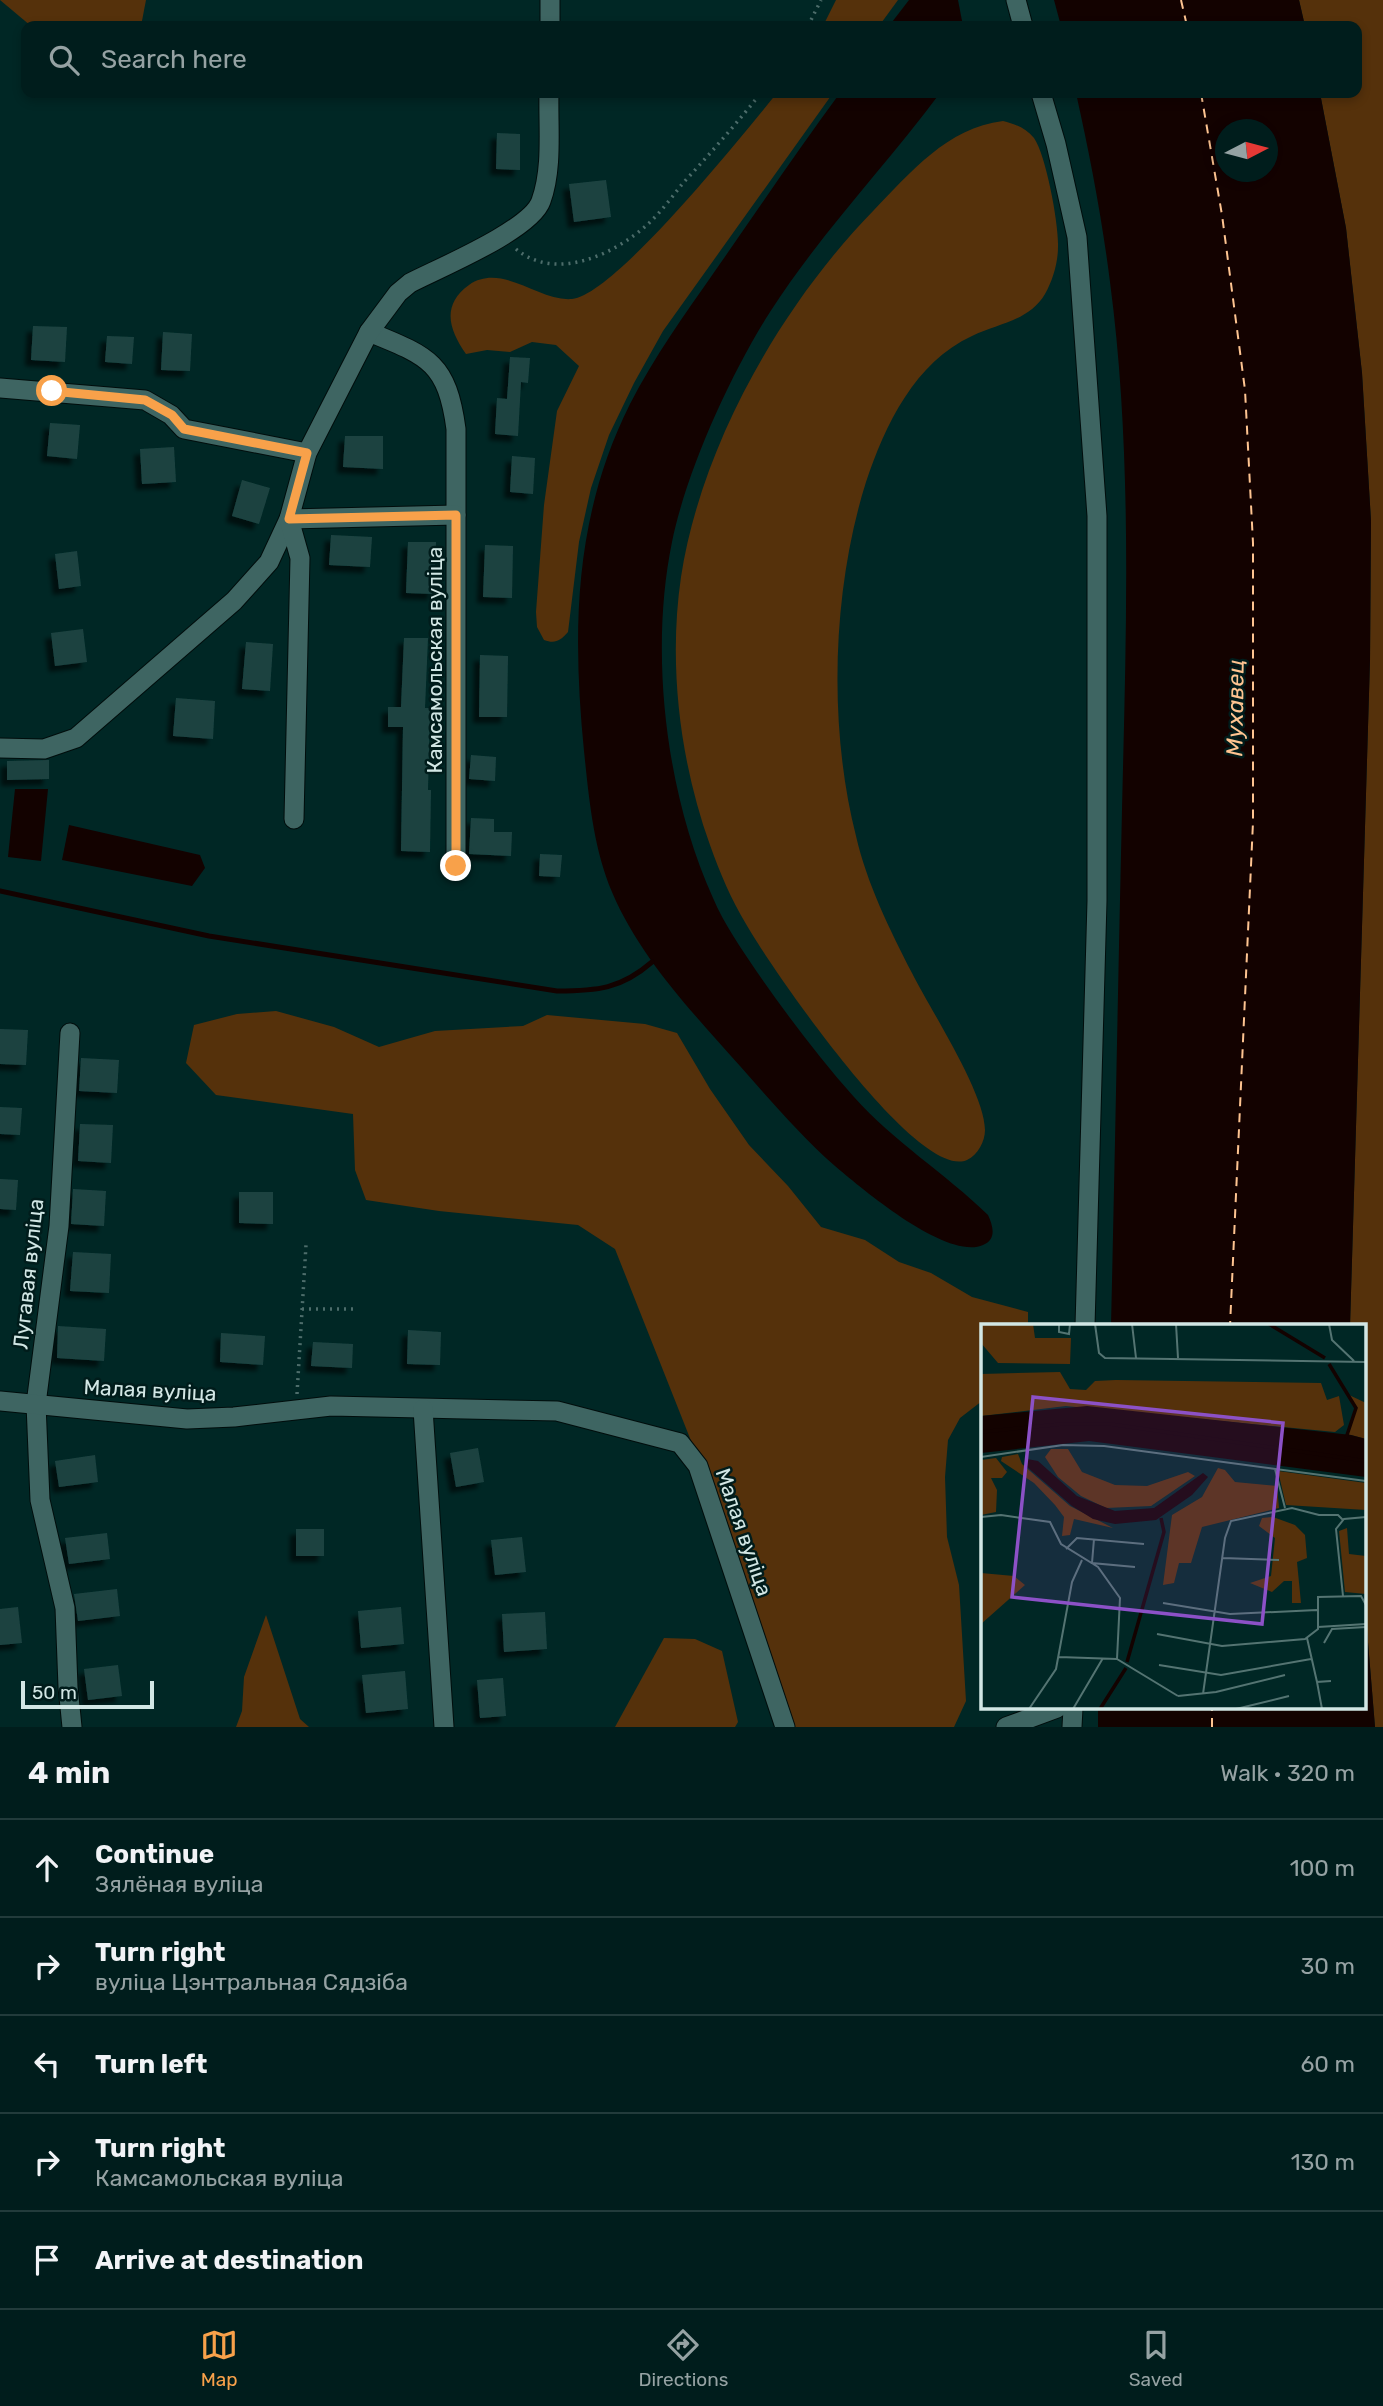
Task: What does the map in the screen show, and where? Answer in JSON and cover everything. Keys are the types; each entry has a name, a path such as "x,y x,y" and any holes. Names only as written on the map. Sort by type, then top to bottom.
{"street":[{"path":"550,0 550,21"},
{"path":"1016,0 1022,21"},
{"path":"0,748 44,749 76,738 234,601 268,562 289,519 307,453 369,332 398,293 410,283 505,237 541,203 548,168 549,98"},
{"path":"1042,98 1077,237 1097,516 1097,901 1085,1324"},
{"name":"Камсамольская вуліца","path":"369,332 411,349 427,359 446,383 452,404 456,429 456,866"},
{"path":"0,388 145,400 172,415 184,429 307,453"},
{"path":"289,519 456,515"},
{"path":"289,519 300,558 294,820"},
{"name":"Лугавая вуліца","path":"70,1033 58,1226 36,1404 40,1500 65,1608 72,1727"},
{"name":"Малая вуліца","path":"0,1401 187,1419 234,1417 331,1406 557,1411 680,1443 698,1466 785,1727"},
{"path":"423,1409 444,1727"},
{"path":"1006,1727 1052,1710"}],"path":[{"path":"810,21 821,0"},
{"path":"505,237 527,259 544,264 565,264 591,258 622,242 647,225 757,98"},
{"path":"296,1410 306,1245"},
{"path":"302,1309 355,1309"}],"shaded area":[{"path":"0,0 146,0 142,21 25,21"},
{"path":"836,0 898,0 883,21 826,21"},
{"path":"1299,0 1383,0 1383,1727 1375,1727 1366,1618 1366,1324 1350,1324 1370,660 1371,521 1362,373 1346,228 1321,98 1362,98 1362,21 1304,21"},
{"path":"773,98 829,98 663,331 634,383 609,435 591,488 579,542 568,632 557,641 544,640 537,627 536,612 544,505 557,411 579,366 556,345 532,342 510,352 487,350 466,354 452,327 451,309 460,293 482,279 507,280 559,298 572,299 592,291 618,271 647,242"},
{"path":"1003,121 1020,127 1034,138 1039,147 1051,191 1056,223 1058,247 1054,271 1045,294 1031,310 972,336 952,347 934,362 918,379 893,418 866,482 855,524 846,567 838,658 841,749 847,794 866,872 912,973 967,1074 983,1114 985,1134 982,1143 978,1151 967,1160 944,1158 915,1138 881,1106 813,1023 741,915 714,855 700,813 684,747 677,679 677,610 691,528 707,478 726,428 777,333 840,248 916,167 947,142 964,133"},
{"path":"276,1011 334,1027 379,1047 435,1031 523,1026 547,1015 645,1024 677,1033 710,1089 749,1145 788,1186 821,1227 865,1240 899,1262 931,1273 972,1297 1028,1312 1028,1324 981,1324 981,1402 960,1418 948,1440 945,1477 947,1537 959,1585 966,1701 954,1727 792,1727 722,1519 615,1249 578,1225 439,1211 366,1200 355,1170 353,1114 216,1095 186,1063 194,1025 237,1014"},
{"path":"266,1615 300,1719 309,1727 236,1727 242,1711 244,1677"},
{"path":"664,1638 695,1639 722,1651 738,1722 735,1727 615,1727"}],"water":[{"path":"909,0 958,0 962,21 893,21"},
{"path":"1054,0 1299,0 1304,21 1060,21"},
{"path":"836,98 936,98 789,283 740,364 699,455 679,515 665,585 662,676 673,769 697,857 713,898 757,972 828,1067 869,1113 988,1215 992,1236 983,1245 967,1247 948,1243 905,1220 835,1166 786,1118 686,1005 652,962 637,940 612,892 596,840 588,787 578,661 582,574 598,488 611,446 639,387 670,336"},
{"name":"Мухавец","path":"1077,98 1321,98 1346,228 1362,373 1371,521 1370,660 1350,1324 1111,1324 1126,546 1122,413 1110,282"},
{"path":"15,789 48,789 41,861 8,857"},
{"path":"69,825 200,855 205,868 192,886 62,860"},
{"path":"1366,1618 1375,1727 1098,1727 1098,1710 1366,1710"}],"building":[{"path":"497,133 520,134 520,170 496,169"},
{"path":"606,180 611,217 574,222 569,184"},
{"path":"33,326 67,327 65,362 31,360"},
{"path":"163,332 192,334 190,371 161,370"},
{"path":"107,336 134,337 132,364 105,362"},
{"path":"510,357 530,358 528,383 521,382 518,436 495,434 497,398 507,399"},
{"path":"50,423 80,425 77,459 47,456"},
{"path":"345,436 383,436 383,469 343,467"},
{"path":"174,447 176,482 142,484 140,449"},
{"path":"512,456 535,458 533,494 510,492"},
{"path":"242,480 270,488 259,524 232,516"},
{"path":"331,535 372,537 370,567 329,565"},
{"path":"408,542 436,542 434,594 406,593"},
{"path":"485,545 513,546 512,598 483,597"},
{"path":"77,551 81,586 59,589 55,554"},
{"path":"83,629 87,662 55,666 51,633"},
{"path":"404,638 428,638 425,708 430,708 430,852 401,851 403,727 388,727 388,707 401,707"},
{"path":"246,642 273,644 270,691 242,689"},
{"path":"480,655 508,656 507,717 479,717"},
{"path":"176,698 215,701 213,739 173,736"},
{"path":"471,755 496,757 495,781 469,779"},
{"path":"49,760 49,779 7,780 7,761"},
{"path":"471,818 494,819 494,832 512,832 511,856 469,854"},
{"path":"540,854 562,855 560,877 539,876"},
{"path":"0,1029 28,1030 26,1065 0,1064"},
{"path":"81,1058 119,1060 117,1093 79,1091"},
{"path":"0,1107 22,1108 20,1135 0,1134"},
{"path":"80,1124 113,1125 111,1163 78,1161"},
{"path":"0,1179 18,1180 16,1210 0,1209"},
{"path":"73,1189 106,1191 104,1226 71,1224"},
{"path":"239,1192 273,1192 273,1224 239,1223"},
{"path":"73,1252 111,1254 109,1293 70,1291"},
{"path":"58,1326 106,1329 104,1361 57,1358"},
{"path":"408,1330 441,1332 440,1365 407,1364"},
{"path":"221,1333 265,1336 263,1365 220,1362"},
{"path":"313,1342 353,1344 352,1368 311,1366"},
{"path":"478,1448 484,1482 456,1487 450,1453"},
{"path":"95,1455 98,1482 59,1487 55,1461"},
{"path":"296,1529 324,1529 324,1556 296,1556"},
{"path":"107,1533 110,1559 69,1564 65,1538"},
{"path":"522,1537 526,1572 495,1575 491,1540"},
{"path":"117,1589 120,1616 78,1621 74,1594"},
{"path":"18,1607 22,1643 0,1645 0,1609"},
{"path":"401,1607 404,1644 361,1648 358,1611"},
{"path":"545,1612 547,1649 504,1652 502,1614"},
{"path":"118,1665 122,1696 88,1700 84,1669"},
{"path":"405,1671 408,1709 366,1713 362,1675"},
{"path":"503,1678 506,1716 480,1718 477,1680"}],"waterway":[{"path":"0,891 209,936 557,991 608,987 630,978 652,962"}],"ferry route":[{"path":"1181,0 1186,21"},
{"path":"1202,98 1222,215 1245,390 1253,543 1253,822 1230,1324"},
{"path":"1212,1710 1212,1727"}],"route":[{"path":"52,391 145,400 172,415 184,429 307,453 289,519 456,515 456,866"}]}
